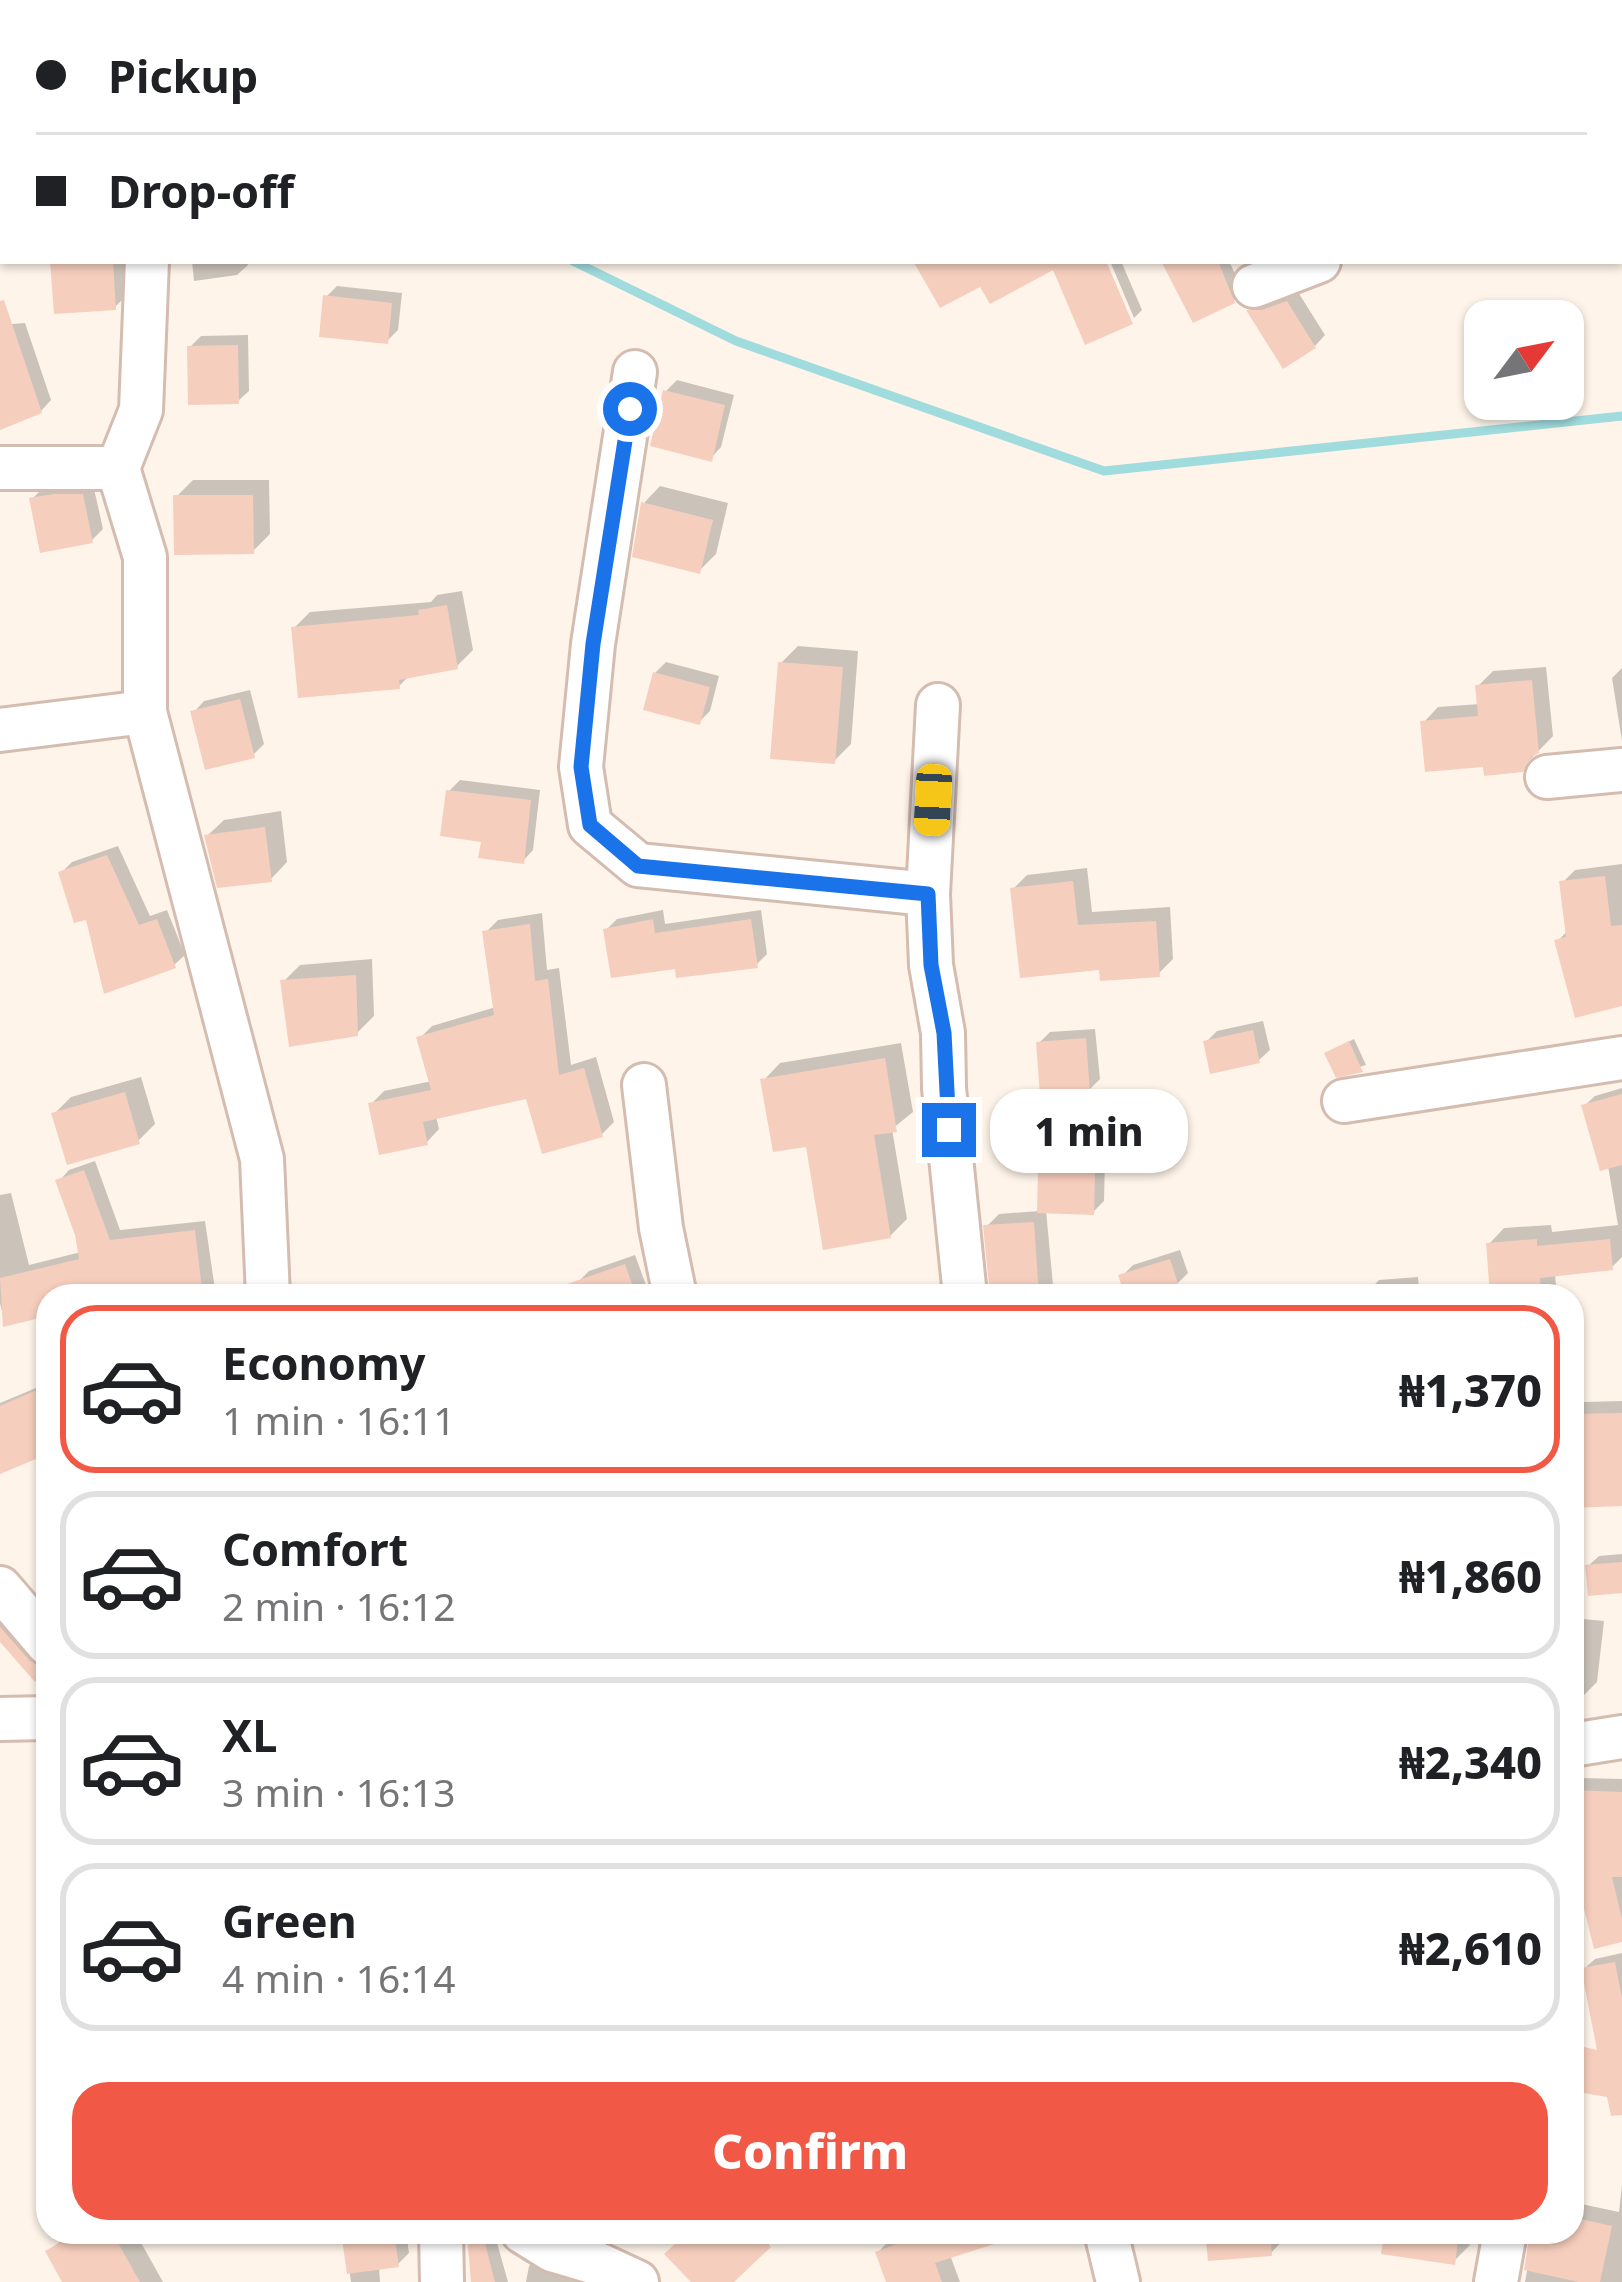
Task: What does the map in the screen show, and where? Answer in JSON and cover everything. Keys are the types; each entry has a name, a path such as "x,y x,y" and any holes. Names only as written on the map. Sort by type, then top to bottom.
{"street":[{"path":"147,264 141,410 118,468 145,557 146,712 262,1160 267,1284"},
{"path":"1254,286 1311,264"},
{"path":"635,372 593,644 581,767 590,825 638,866 928,894"},
{"path":"0,468 118,468"},
{"path":"938,705 928,894 931,965 944,1033 944,1088 964,1284"},
{"path":"0,730 146,712"},
{"path":"1546,778 1622,770"},
{"path":"1344,1101 1622,1058"},
{"path":"644,1085 673,1284"},
{"path":"0,1588 36,1630"},
{"path":"0,1719 36,1718"},
{"path":"1584,1742 1622,1737"},
{"path":"441,2244 442,2282"},
{"path":"542,2244 637,2282"},
{"path":"1109,2244 1118,2282"},
{"path":"1496,2282 1503,2244"}],"building":[{"path":"50,264 113,264 116,310 54,314"},
{"path":"915,264 1107,264 1133,324 1085,345 1053,270 990,304 980,287 940,308"},
{"path":"1163,264 1219,264 1235,303 1193,323"},
{"path":"323,295 392,303 388,344 319,337"},
{"path":"4,300 42,413 0,430 0,301"},
{"path":"1287,301 1316,348 1283,369 1246,310"},
{"path":"238,345 239,404 188,405 187,346"},
{"path":"663,390 725,405 712,462 650,446"},
{"path":"83,494 93,543 40,553 29,498"},
{"path":"173,495 253,495 254,554 174,555"},
{"path":"641,502 713,520 700,574 632,557"},
{"path":"447,605 458,669 399,680 400,689 298,698 291,627 419,615 418,610"},
{"path":"778,662 843,667 835,764 770,759"},
{"path":"653,672 710,687 700,725 643,710"},
{"path":"1532,680 1539,753 1523,772 1484,776 1483,767 1425,772 1420,721 1478,716 1475,685"},
{"path":"240,699 255,758 205,770 190,711"},
{"path":"446,790 531,800 524,864 478,858 481,842 440,836"},
{"path":"265,827 272,882 217,888 204,835"},
{"path":"107,855 139,925 157,919 176,968 104,994 86,920 74,923 58,872"},
{"path":"1605,876 1611,926 1622,925 1622,1006 1575,1018 1554,940 1566,937 1559,881"},
{"path":"1073,881 1078,925 1156,921 1160,977 1100,981 1099,970 1020,978 1010,888"},
{"path":"653,919 655,933 751,919 758,968 676,978 675,969 611,978 603,929"},
{"path":"530,924 535,981 548,979 559,1075 584,1068 603,1137 542,1154 526,1099 423,1122 428,1145 379,1155 368,1103 431,1090 416,1037 494,1015 482,931"},
{"path":"356,975 358,1036 289,1047 280,980"},
{"path":"1253,1030 1260,1063 1210,1074 1203,1041"},
{"path":"1086,1038 1090,1093 1040,1096 1036,1042"},
{"path":"1349,1041 1363,1072 1336,1078 1324,1053"},
{"path":"885,1058 897,1132 874,1135 891,1238 823,1250 806,1147 773,1152 760,1079"},
{"path":"125,1092 140,1144 67,1165 51,1113"},
{"path":"1622,1094 1622,1165 1600,1171 1581,1105"},
{"path":"1038,1169 1095,1171 1094,1215 1037,1213"},
{"path":"84,1170 110,1240 195,1230 201,1284 36,1284 36,1319 3,1327 0,1278 79,1259 55,1180"},
{"path":"1034,1222 1038,1284 989,1284 983,1225"},
{"path":"1537,1239 1537,1246 1610,1239 1613,1270 1540,1278 1540,1284 1489,1284 1486,1243"},
{"path":"1170,1259 1178,1284 1121,1284 1118,1275"},
{"path":"625,1264 632,1284 567,1284"},
{"path":"36,1390 36,1459 0,1474 0,1406"},
{"path":"1622,1413 1622,1506 1584,1508 1584,1414"},
{"path":"1622,1562 1622,1593 1588,1596 1585,1565"},
{"path":"0,1627 36,1664 35,1682 0,1642"},
{"path":"1584,1790 1622,1792 1622,1877 1612,1877 1622,1942 1594,1949 1584,1908"},
{"path":"1615,1962 1622,1998 1622,2115 1611,2116 1607,2097 1584,2093 1584,2047 1597,2050 1584,1967"},
{"path":"1584,2220 1612,2226 1600,2282 1524,2270 1528,2244 1584,2244"},
{"path":"58,2244 119,2244 140,2282 62,2282 45,2251"},
{"path":"343,2244 396,2244 399,2267 347,2274"},
{"path":"468,2244 485,2244 495,2282 471,2282"},
{"path":"675,2244 771,2247 734,2282 691,2282 664,2254"},
{"path":"896,2244 994,2244 935,2263 942,2282 886,2282 875,2252"},
{"path":"1206,2244 1271,2244 1272,2256 1208,2261"},
{"path":"1382,2244 1458,2244 1455,2265 1381,2254"}],"waterway":[{"path":"579,264 736,341 1104,471 1622,416"}],"route":[{"path":"630,409 593,644 581,767 590,825 638,866 928,894 931,965 944,1033 949,1130"}]}
